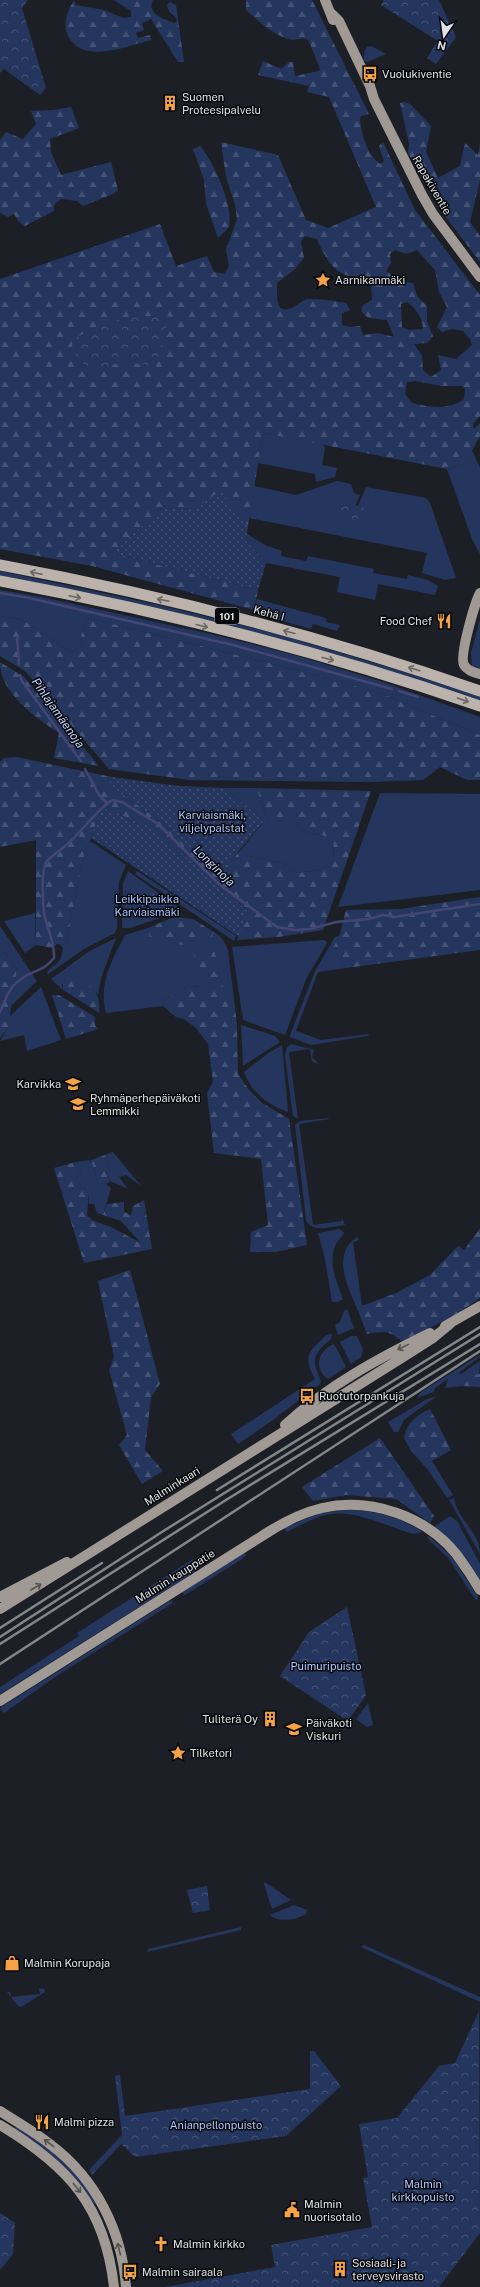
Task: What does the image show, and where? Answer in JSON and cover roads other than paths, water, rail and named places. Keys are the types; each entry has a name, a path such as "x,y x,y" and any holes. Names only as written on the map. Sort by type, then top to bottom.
{"highway":[{"name":"Kehä I","path":"0,565 236,618 384,660 480,691"},
{"name":"101","path":"0,581 231,633 360,668 480,706"}],"main road":[{"name":"Rapakiventie","path":"325,0 332,14 333,24 364,88 374,100 422,195 433,214 480,277"},
{"path":"480,593 464,648 464,665 480,674"},
{"name":"Malminkaari","path":"1,1601 52,1569 85,1555 272,1437 400,1359 433,1338 450,1324 480,1306"},
{"name":"Malmin kauppatie","path":"0,1701 289,1520 310,1512 333,1506 375,1507 404,1516 428,1529 456,1554 480,1590"},
{"path":"0,2111 27,2127 53,2146 86,2178 109,2215 118,2244 126,2287"},
{"path":"0,2125 45,2155 61,2170 84,2196 103,2233 114,2287"}],"waterway":[{"path":"0,593 29,598 233,645 392,689"},
{"name":"Pihlajamäenoja","path":"17,637 19,664"},
{"name":"Pihlajamäenoja","path":"20,675 22,681 81,761"},
{"path":"399,691 418,697"},
{"name":"Pihlajamäenoja","path":"85,769 99,795 107,803"},
{"name":"Longinoja","path":"0,1012 13,986 24,977 46,966 54,958 52,941 45,919 43,901 43,872 47,861 71,841 96,814 112,800 122,802 158,824 220,885 277,927 296,930 310,929 336,922 369,919 383,915 394,917 480,904"}],"railway":[{"path":"217,1490 480,1327"},
{"path":"0,1637 165,1530 480,1334"},
{"path":"0,1644 226,1500 480,1344"},
{"path":"0,1664 480,1351"},
{"path":"0,1628 102,1563"}],"place":[{"name":"Vuolukiventie","path":"370,74"},
{"name":"Suomen Proteesipalvelu","path":"170,103"},
{"name":"Aarnikanmäki","path":"323,280"},
{"name":"Food Chef","path":"444,621"},
{"name":"Karvikka","path":"73,1084"},
{"name":"Ryhmäperhepäiväkoti Lemmikki","path":"78,1104"},
{"name":"Ruotutorpankuja","path":"307,1396"},
{"name":"Tuliterä Oy","path":"270,1719"},
{"name":"Päiväkoti Viskuri","path":"294,1729"},
{"name":"Tilketori","path":"178,1753"},
{"name":"Malmin Korupaja","path":"12,1963"},
{"name":"Malmi pizza","path":"42,2122"},
{"name":"Malmin nuorisotalo","path":"292,2210"},
{"name":"Malmin kirkko","path":"161,2244"},
{"name":"Sosiaali- ja terveysvirasto","path":"340,2269"},
{"name":"Malmin sairaala","path":"130,2272"}],"park label":[{"name":"Karviaismäki, viljelypalstat","path":"212,821"},
{"name":"Leikkipaikka Karviaismäki","path":"147,905"},
{"name":"Puimuripuisto","path":"326,1666"},
{"name":"Anianpellonpuisto","path":"216,2125"},
{"name":"Malmin kirkkopuisto","path":"423,2190"}]}
